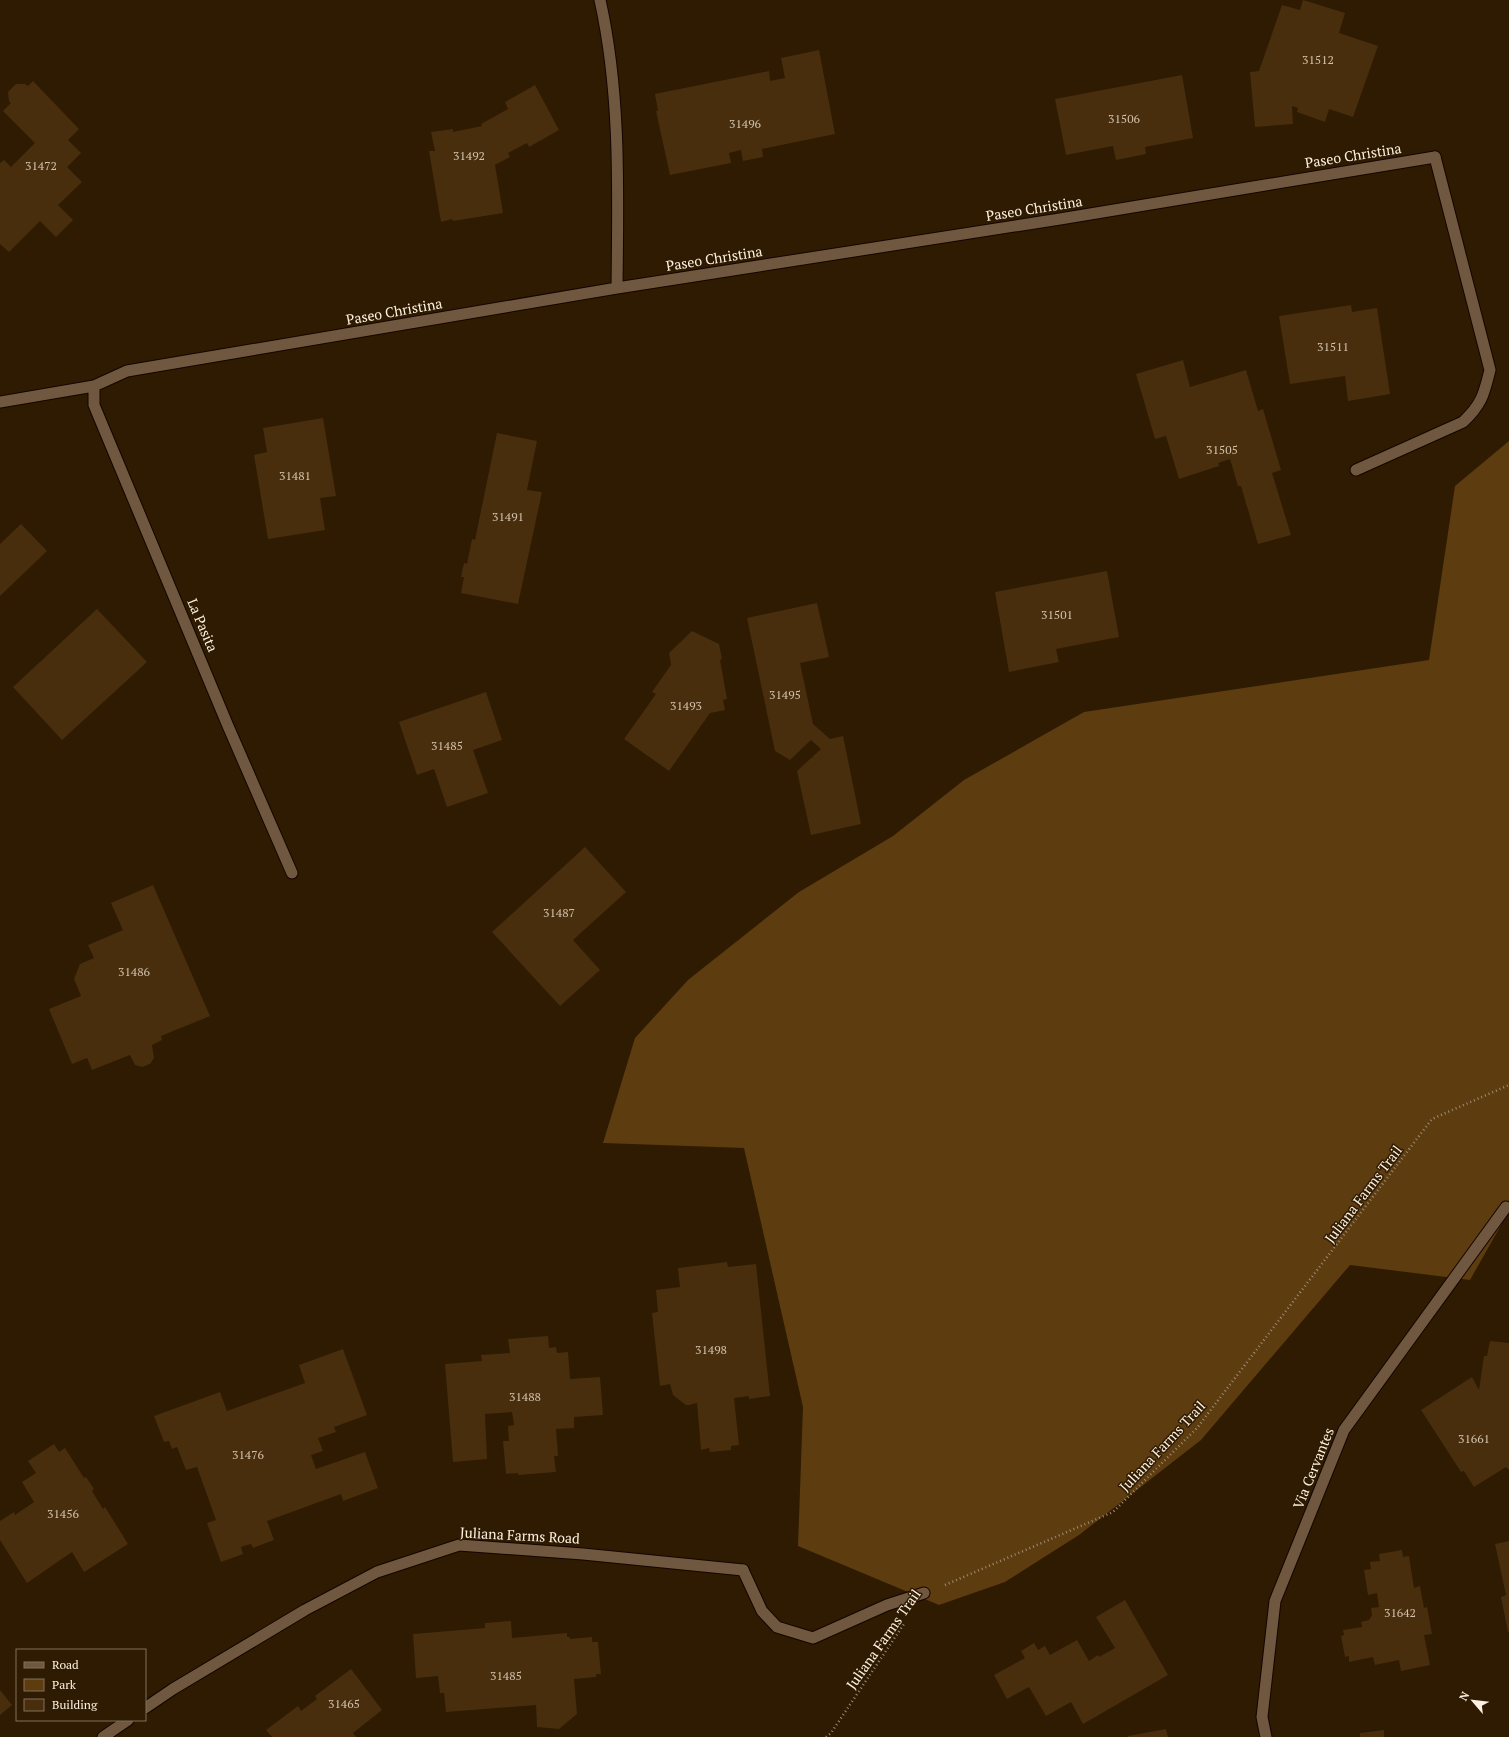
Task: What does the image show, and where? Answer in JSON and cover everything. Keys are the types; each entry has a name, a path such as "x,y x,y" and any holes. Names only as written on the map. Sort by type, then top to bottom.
{"street":[{"path":"600,0 614,92 618,173 617,288"},
{"name":"Paseo Christina","path":"0,402 94,386 127,371 617,288 1060,219 1435,157 1490,370 1485,392 1476,410 1463,422 1356,470"},
{"name":"La Pasita","path":"94,386 94,405 228,726 292,873"},
{"name":"Via Cervantes","path":"1266,1737 1262,1717 1275,1601 1344,1430 1506,1207"},
{"name":"Juliana Farms Road","path":"146,1707 173,1689 305,1610 377,1572 459,1545 583,1554 743,1570 762,1611 777,1627 813,1638 887,1605 924,1593"},
{"path":"102,1737 126,1721"}],"path":[{"name":"Juliana Farms Trail","path":"826,1737 831,1733 924,1593 1113,1512 1197,1428 1432,1119 1509,1085"}],"green space":[{"path":"1509,441 1509,1211 1470,1280 1350,1265 1201,1440 1079,1535 1005,1582 939,1605 798,1546 803,1407 744,1148 603,1143 635,1038 688,980 799,892 893,836 964,780 1084,712 1429,660 1455,486"}],"building":[{"path":"1303,0 1345,13 1339,33 1378,46 1353,117 1329,109 1325,122 1297,112 1298,108 1292,106 1293,124 1255,127 1250,72 1259,71 1282,5 1300,10"},
{"path":"819,50 835,134 762,149 763,157 743,161 741,150 729,153 731,163 670,175 656,111 658,111 655,94 769,71 770,81 785,78 781,58"},
{"path":"1182,75 1193,138 1145,147 1146,154 1116,160 1113,146 1066,155 1055,99"},
{"path":"33,81 79,129 68,140 81,153 67,167 82,182 58,205 73,220 56,237 40,221 9,252 0,244 0,163 4,160 11,167 35,143 3,111 11,103 9,101 8,92 16,84 25,84 28,86"},
{"path":"535,85 559,130 529,147 527,143 508,153 510,157 495,165 503,213 453,221 452,219 441,222 429,151 435,151 431,132 453,129 453,132 482,126 481,124 508,109 505,102"},
{"path":"1351,305 1352,312 1377,308 1390,394 1348,401 1345,376 1290,384 1279,316"},
{"path":"1183,360 1190,387 1246,370 1258,411 1263,409 1281,470 1272,473 1291,535 1258,544 1241,486 1238,486 1230,459 1218,463 1219,466 1179,479 1166,436 1155,439 1136,374"},
{"path":"323,418 336,496 320,498 325,530 268,539 254,455 267,452 263,428"},
{"path":"497,433 537,441 527,490 542,492 518,604 461,593 464,577 461,577 464,563 467,564 472,539 475,540"},
{"path":"21,524 47,551 0,596 0,544"},
{"path":"1107,571 1119,637 1056,649 1059,662 1009,672 995,592"},
{"path":"817,603 829,657 800,663 813,724 830,739 843,736 861,824 811,835 797,771 821,749 811,740 790,760 775,751 747,618"},
{"path":"97,609 147,662 62,740 13,687"},
{"path":"692,631 719,644 722,659 720,660 727,699 723,700 725,710 710,713 669,771 624,739 656,694 652,692 671,665 669,653"},
{"path":"486,692 502,740 473,750 488,793 447,807 434,769 417,775 399,722"},
{"path":"585,847 626,892 573,940 600,970 560,1006 492,932"},
{"path":"153,885 210,1016 161,1036 162,1040 152,1045 154,1058 150,1064 142,1067 135,1065 130,1055 92,1070 87,1058 72,1064 49,1009 81,996 74,979 80,964 94,958 88,945 123,930 111,903"},
{"path":"727,1262 728,1267 756,1264 770,1396 749,1399 749,1396 734,1398 739,1445 731,1446 731,1450 710,1452 709,1448 701,1450 697,1403 686,1405 673,1395 670,1384 660,1386 652,1313 658,1312 656,1290 680,1287 678,1268"},
{"path":"548,1336 549,1348 556,1347 557,1353 568,1352 570,1379 600,1377 603,1415 574,1417 574,1428 556,1429 558,1456 554,1456 556,1472 518,1475 518,1473 506,1474 503,1441 509,1441 508,1426 514,1425 512,1412 485,1414 487,1459 453,1462 445,1364 482,1361 481,1355 510,1353 508,1339"},
{"path":"1490,1341 1509,1343 1509,1469 1506,1467 1474,1487 1464,1471 1461,1472 1421,1410 1472,1377 1479,1390 1484,1356 1487,1356"},
{"path":"343,1349 367,1415 334,1427 336,1432 318,1438 323,1451 311,1455 316,1469 365,1452 378,1488 343,1501 341,1494 267,1521 274,1540 253,1548 251,1544 241,1547 243,1554 221,1562 207,1523 216,1520 197,1467 186,1470 177,1447 172,1449 169,1441 164,1442 154,1416 220,1392 227,1411 305,1383 299,1365"},
{"path":"54,1444 59,1452 65,1448 84,1478 86,1477 94,1489 92,1491 103,1509 105,1507 128,1544 84,1572 72,1552 27,1583 0,1540 0,1521 14,1512 15,1515 34,1502 22,1482 36,1473 28,1461"},
{"path":"1509,1541 1508,1632 1501,1597 1506,1595 1495,1544"},
{"path":"1402,1550 1403,1557 1409,1556 1414,1588 1420,1586 1424,1608 1427,1607 1432,1634 1424,1635 1430,1665 1401,1671 1399,1660 1375,1665 1373,1657 1349,1662 1349,1656 1345,1657 1341,1636 1344,1635 1343,1630 1362,1627 1361,1622 1369,1620 1372,1615 1371,1608 1379,1607 1377,1593 1368,1595 1364,1570 1371,1569 1370,1562 1380,1561 1379,1554"},
{"path":"1125,1600 1168,1675 1083,1724 1071,1702 1046,1716 1029,1687 1007,1699 994,1675 1025,1658 1021,1651 1034,1643 1038,1650 1045,1646 1050,1655 1077,1640 1089,1661 1098,1655 1099,1657 1115,1648 1096,1617"},
{"path":"511,1621 512,1638 567,1633 567,1637 570,1637 570,1639 592,1637 592,1642 598,1642 601,1674 596,1674 596,1677 574,1679 577,1714 559,1729 537,1727 536,1705 446,1712 444,1693 440,1693 438,1676 416,1678 413,1634 485,1628 485,1623"},
{"path":"351,1669 382,1710 353,1733 356,1737 272,1737 266,1730 298,1706 301,1711 317,1699 315,1696"},
{"path":"0,1690 12,1705 0,1715"},
{"path":"1166,1729 1168,1737 1128,1737 1128,1736"},
{"path":"1384,1730 1384,1737 1360,1737 1360,1733"}]}
